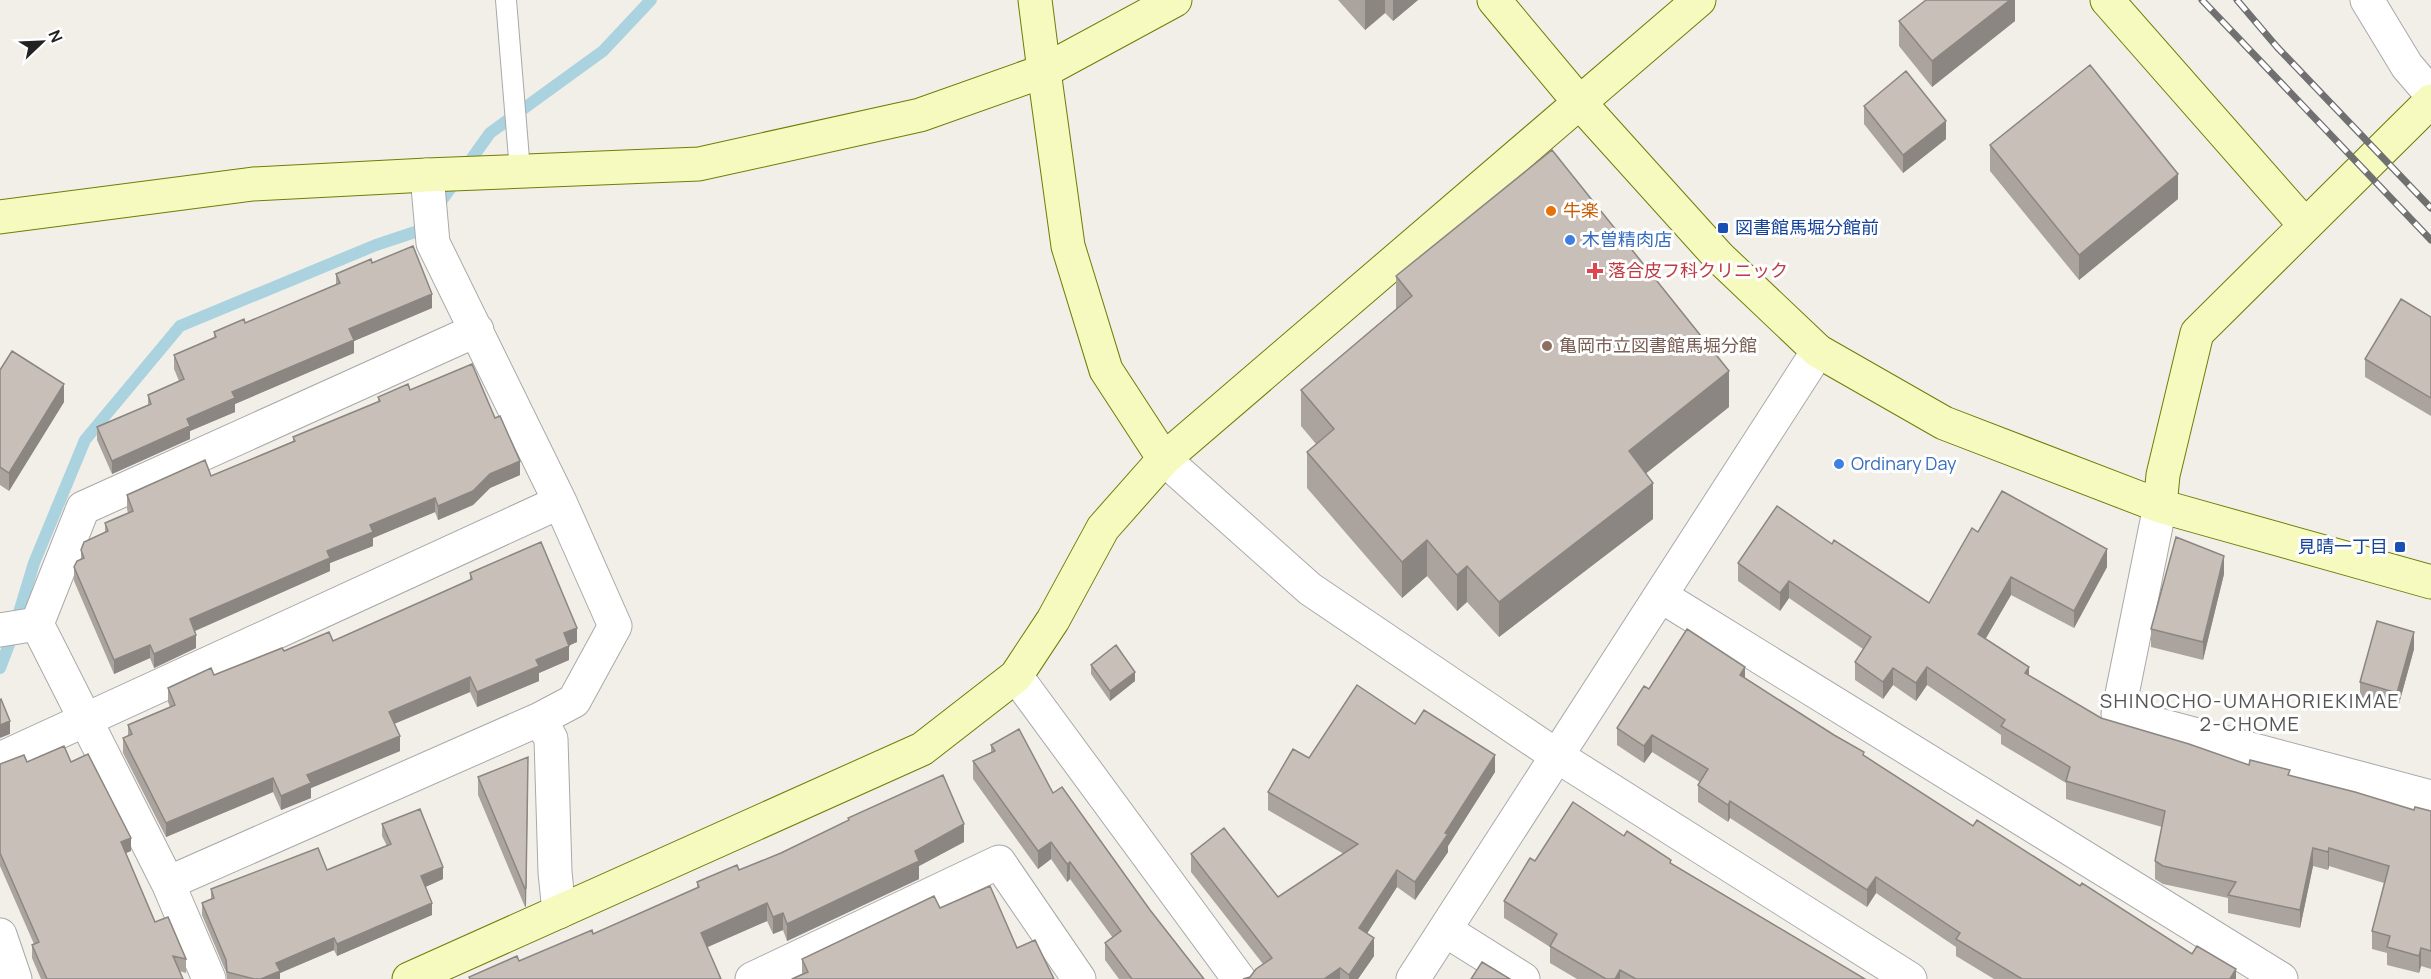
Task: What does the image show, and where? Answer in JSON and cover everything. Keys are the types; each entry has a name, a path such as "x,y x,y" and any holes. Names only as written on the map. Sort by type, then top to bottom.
{"street":[{"path":"1035,0 1068,246 1106,370 1164,459 1310,589 1557,756 1910,979"},
{"path":"0,217 253,184 699,164 920,115 1044,71 1175,0"},
{"path":"1494,0 1580,103 1719,257 1818,351 1944,423 2160,506 2431,582"},
{"path":"410,979 922,749 1016,676 1053,620 1103,528 1164,459 1699,0"},
{"path":"2107,0 2305,225"},
{"path":"2367,0 2407,66 2431,94"},
{"path":"2431,101 2198,333 2163,475 2160,506 2118,714 2431,796"},
{"path":"168,883 540,719 574,701 615,626 560,502 433,243 427,175"},
{"path":"209,979 168,883 37,624 84,508 477,330"},
{"path":"1413,979 1818,351"},
{"path":"0,759 560,502"},
{"path":"1660,596 2281,979"},
{"path":"0,630 37,624"},
{"path":"1016,676 1239,979"},
{"path":"540,719 551,739 555,872 560,912"},
{"path":"752,979 999,862 1079,979"},
{"path":"1445,930 1522,979"},
{"path":"0,935 15,979"}],"lane":[{"path":"506,0 520,171"}],"building":[{"path":"1926,0 2010,0 1932,61 1899,21"},
{"path":"2090,65 2178,174 2079,255 1990,145"},
{"path":"1906,71 1946,121 1903,155 1864,106"},
{"path":"1552,150 1729,371 1629,451 1653,483 1499,602 1467,566 1457,575 1427,540 1402,562 1307,452 1334,429 1301,390 1412,296 1396,276"},
{"path":"413,246 432,294 349,329 354,340 232,392 235,398 187,419 190,426 112,461 97,427 151,404 148,395 184,379 174,355 216,337 214,332 244,319 245,323 340,283 336,274 371,259 372,263"},
{"path":"2401,299 2431,317 2431,398 2365,359"},
{"path":"12,351 64,384 9,473 0,467 0,370"},
{"path":"472,364 495,418 500,416 520,461 490,474 473,491 438,506 435,498 370,525 373,532 327,551 330,558 190,619 196,635 154,654 150,645 114,660 74,567 77,561 84,558 81,550 84,542 108,531 105,523 133,511 127,495 205,460 211,476 295,441 293,437 380,401 378,397 408,384 410,390"},
{"path":"2002,491 2107,549 2074,611 2011,577 1978,634 2029,667 2025,673 2101,718 2189,744 2249,765 2250,760 2290,770 2288,775 2414,810 2415,807 2431,811 2431,951 2421,948 2419,956 2387,947 2390,936 2372,931 2389,866 2329,848 2328,852 2313,848 2300,910 2228,895 2236,882 2163,866 2155,861 2165,811 2066,781 2070,767 2001,726 2005,720 1927,667 1916,683 1893,668 1883,682 1855,662 1871,637 1789,581 1780,593 1738,563 1777,506 1832,544 1834,540 1929,603 1972,528 1978,532"},
{"path":"2176,537 2224,556 2203,642 2151,629"},
{"path":"541,542 577,628 564,633 569,646 536,660 539,666 477,692 470,677 389,712 400,736 307,775 311,783 281,796 273,778 166,823 123,738 132,734 128,725 175,705 168,688 211,668 214,675 282,648 284,651 329,632 333,641 472,579 470,573"},
{"path":"2377,621 2414,632 2397,693 2360,682"},
{"path":"1687,629 1745,667 1740,675 1864,752 1863,755 1973,826 1977,820 2080,886 2082,883 2192,954 2197,946 2236,969 2230,979 2022,979 1956,939 1960,933 1876,877 1867,890 1730,801 1728,805 1698,785 1708,769 1652,735 1644,746 1617,728 1644,686 1649,689"},
{"path":"1116,645 1135,672 1110,691 1091,665"},
{"path":"1357,685 1415,724 1424,710 1495,755 1445,833 1448,834 1415,882 1397,870 1359,928 1374,938 1349,975 1340,968 1324,979 1243,979 1250,977 1256,969 1272,958 1191,854 1224,828 1278,897 1358,844 1268,792 1293,749 1309,758"},
{"path":"0,700 10,721 0,725"},
{"path":"1019,729 1053,793 1062,787 1150,910 1204,979 1132,979 1105,943 1121,931 1070,862 1067,864 1051,842 1038,851 973,761 995,751 991,745"},
{"path":"64,746 71,762 88,754 131,838 121,842 155,922 168,917 186,959 173,956 183,979 47,979 32,945 39,942 0,853 0,764 24,755 27,762"},
{"path":"528,757 526,888 525,889 478,777"},
{"path":"943,775 964,824 915,851 919,861 787,924 783,913 773,917 767,903 701,933 721,979 470,979 469,977 517,956 519,961 592,930 593,934 699,887 697,882 737,865 739,870 781,853 849,820 848,818"},
{"path":"1573,802 1624,836 1627,831 1671,860 1670,863 1865,979 1636,979 1620,970 1615,979 1606,979 1550,946 1557,934 1504,901 1530,858 1535,861"},
{"path":"420,809 443,867 421,876 432,903 337,944 334,938 276,963 280,971 261,979 227,972 226,960 202,903 214,898 211,889 318,848 327,870 391,844 382,824"},
{"path":"990,886 1017,948 1035,940 1054,979 792,979 808,972 802,959 934,896 940,908"},
{"path":"1482,962 1510,979 1471,979"}],"waterway":[{"path":"437,207 490,133 603,51 651,0"},
{"path":"0,668 34,563 85,440 180,326 376,245 421,230 427,221"}],"railway":[{"path":"2202,0 2431,240"},
{"path":"2237,0 2277,47 2431,208"}],"place":[{"name":"牛楽","path":"1551,211"},
{"name":"図書館馬堀分館前","path":"1723,228"},
{"name":"木曽精肉店","path":"1570,240"},
{"name":"落合皮フ科クリニック","path":"1595,271"},
{"name":"亀岡市立図書館馬堀分館","path":"1547,346"},
{"name":"Ordinary Day","path":"1839,464"},
{"name":"見晴一丁目","path":"2400,547"}],"district":[{"name":"SHINOCHO-UMAHORIEKIMAE 2-CHOME","path":"2250,712"}]}
